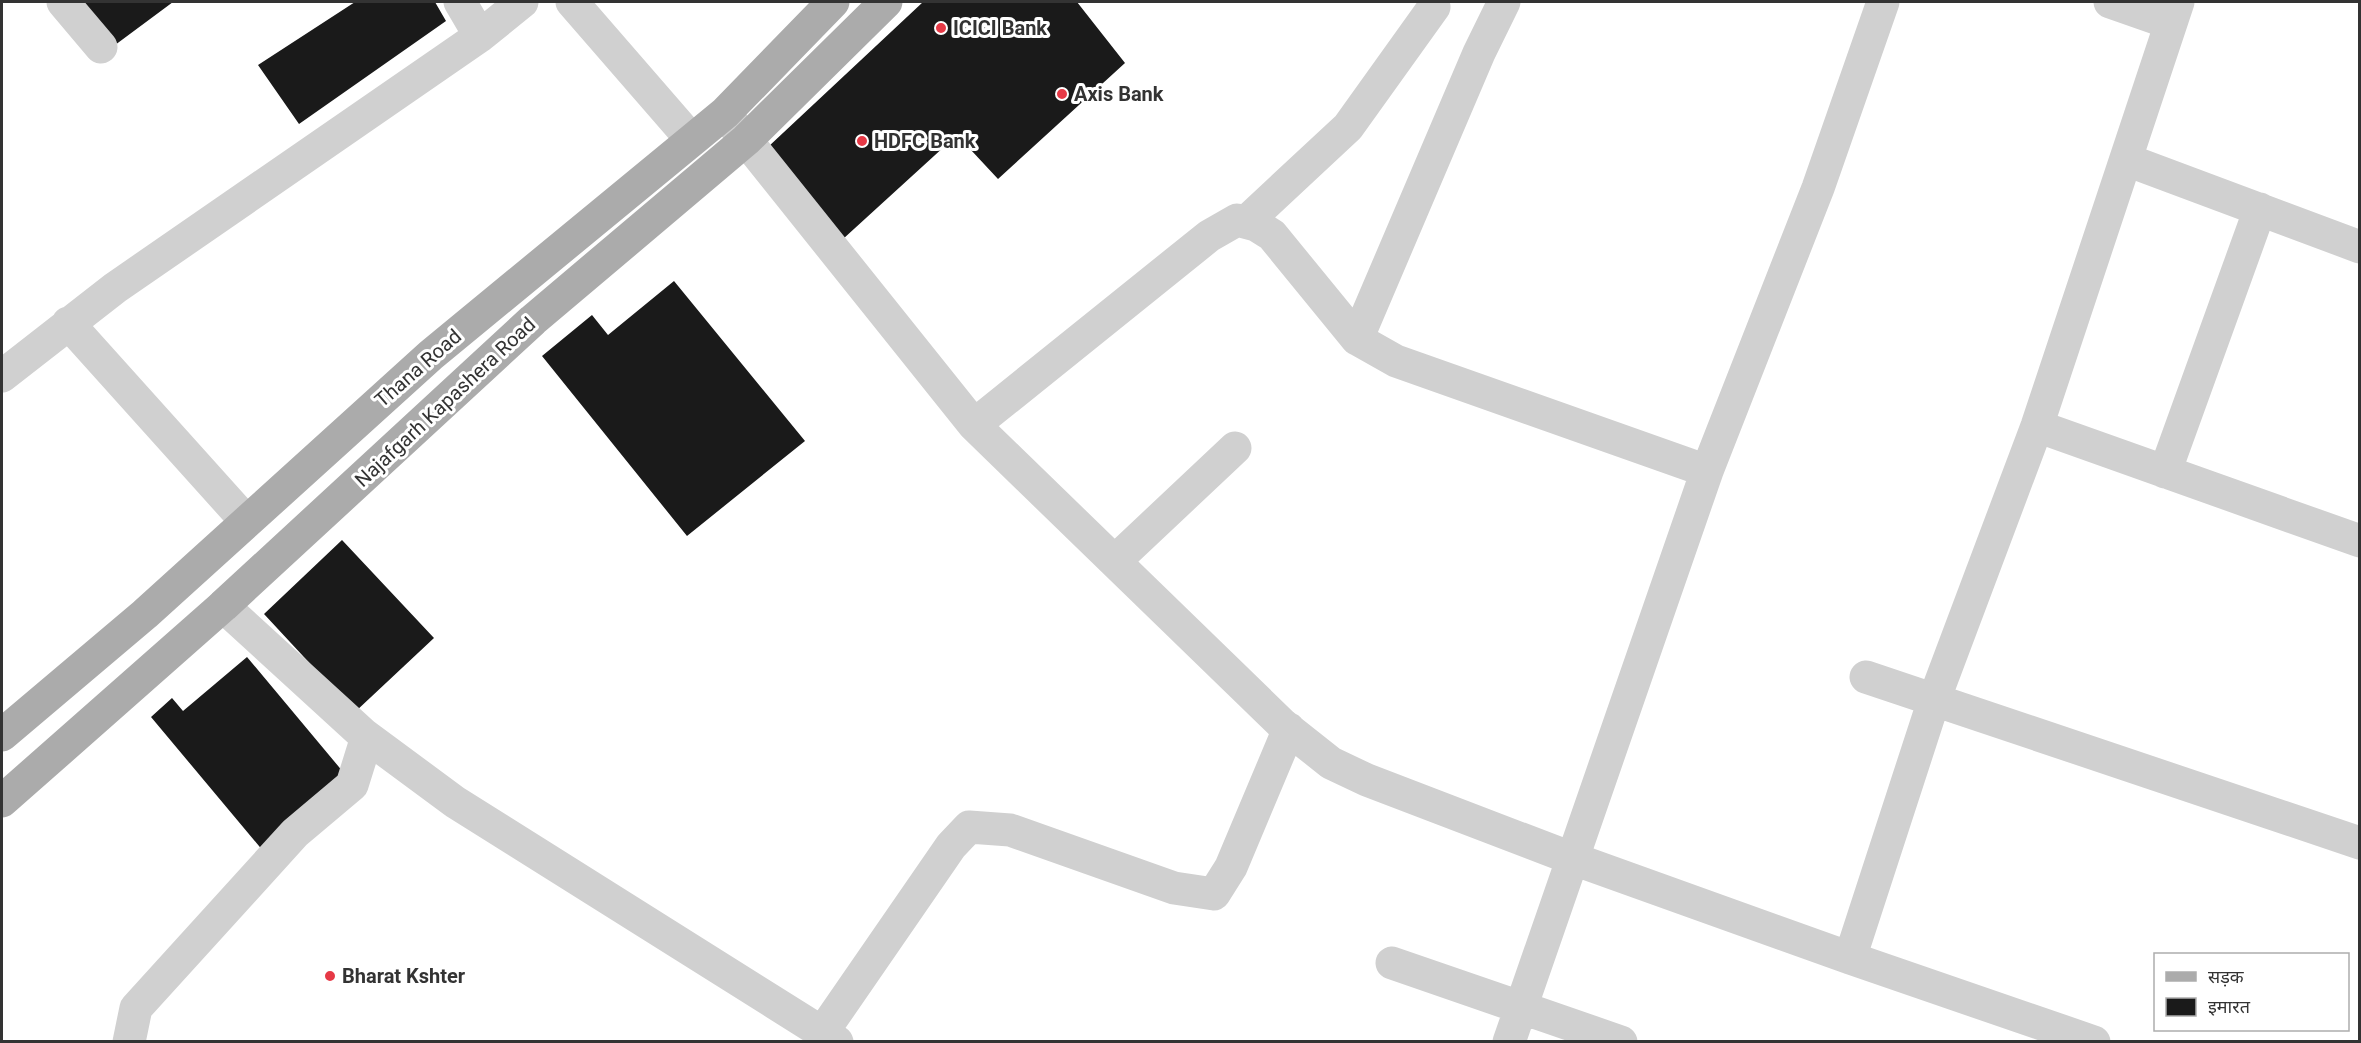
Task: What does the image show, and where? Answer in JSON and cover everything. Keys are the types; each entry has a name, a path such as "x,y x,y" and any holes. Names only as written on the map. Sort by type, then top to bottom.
{"main road":[{"name":"Najafgarh Kapashera Road","path":"2,801 224,606 533,320 746,140 885,2"},
{"name":"Thana Road","path":"2,735 145,614 431,356 724,113 821,6"}],"street":[{"path":"63,2 101,47"},
{"path":"460,2 480,36"},
{"path":"2,376 115,288 480,36 522,2"},
{"path":"572,2 691,139"},
{"path":"1357,339 1479,53 1504,2"},
{"path":"1509,1041 1707,471 1818,188 1883,2"},
{"path":"1850,958 1934,700 2037,426 2127,160 2174,12 2110,2"},
{"path":"1246,222 1348,128 1434,7"},
{"path":"724,113 974,425 1289,729 1331,763 1367,780 1571,858 1850,958 2094,1041"},
{"path":"2127,160 2360,246"},
{"path":"2164,472 2260,209"},
{"path":"974,425 1209,236 1237,220 1256,225 1272,236 1357,339 1396,362 1707,471"},
{"path":"68,323 246,521"},
{"path":"2037,426 2360,541"},
{"path":"1115,561 1235,448"},
{"path":"224,606 367,737 455,802 830,1037 951,846 969,827 1010,830 1173,888 1214,894 1231,867 1289,729"},
{"path":"1866,677 2360,843"},
{"path":"129,1041 135,1008 295,833 352,785 367,737"},
{"path":"1392,963 1621,1041"}],"building":[{"path":"77,2 173,2 111,48"},
{"path":"355,2 435,2 446,21 299,124 258,65"},
{"path":"923,2 1077,2 1125,63 998,179 957,135 843,239 768,147"},
{"path":"674,281 805,441 687,536 542,356 592,315 608,335"},
{"path":"342,540 434,638 355,712 264,614"},
{"path":"247,657 349,779 264,852 151,717 172,698 183,711"}],"place":[{"name":"ICICI Bank","path":"941,28"},
{"name":"Axis Bank","path":"1062,94"},
{"name":"HDFC Bank","path":"862,141"},
{"name":"Bharat Kshter","path":"330,976"}]}
